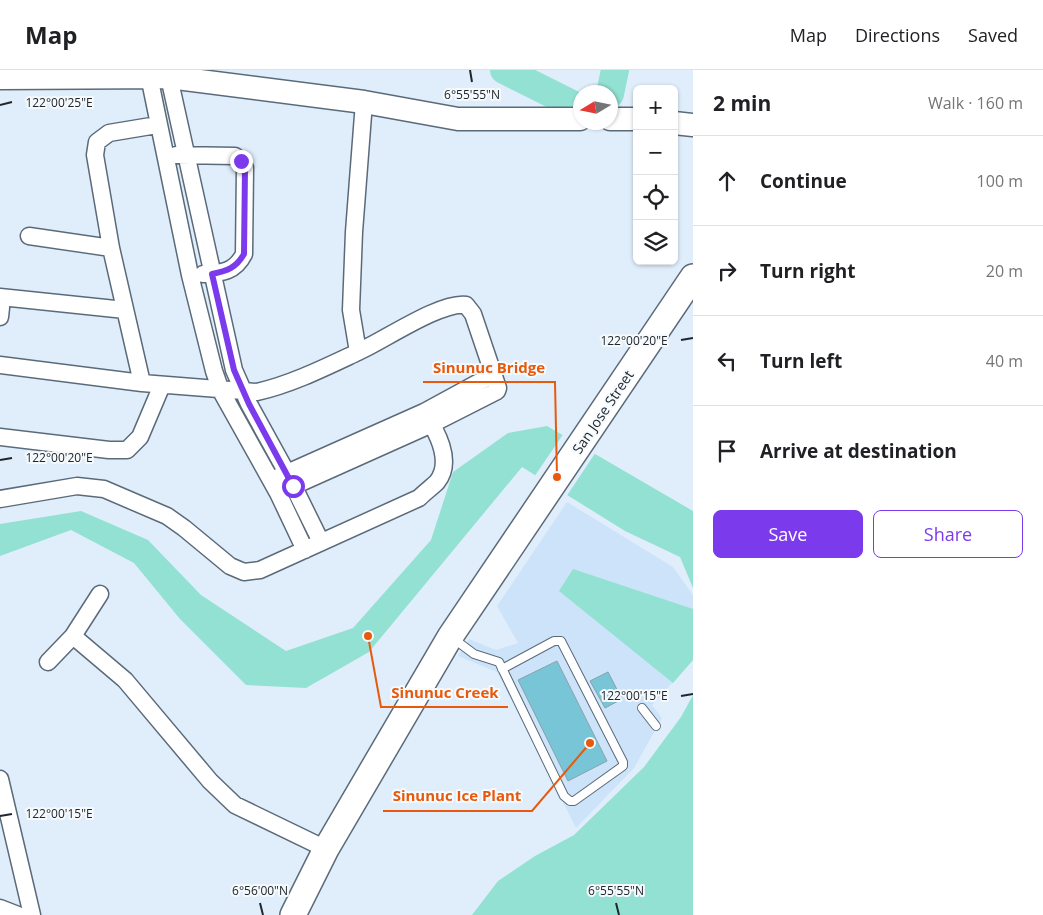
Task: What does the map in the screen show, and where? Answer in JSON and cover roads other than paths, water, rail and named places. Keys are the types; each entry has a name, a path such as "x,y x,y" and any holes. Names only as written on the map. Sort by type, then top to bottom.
{"main road":[{"name":"San Jose Street","path":"293,915 326,849 450,637 693,277"}],"street":[{"path":"159,76 158,125 190,275 221,391 321,542"},
{"path":"159,76 187,155 234,370 282,483 305,550"},
{"path":"0,78 159,76 364,102 458,118 573,119"},
{"path":"358,352 351,310 354,232 364,102"},
{"path":"618,119 633,119"},
{"path":"678,123 693,125"},
{"path":"142,383 111,248 95,156 97,142 109,133 158,125"},
{"path":"165,154 235,156 245,168 244,254 238,264 228,270 212,274 190,275"},
{"path":"29,236 111,248"},
{"path":"0,317 1,298 125,310"},
{"path":"0,365 142,383 243,393 275,388 358,352 448,306 466,305 473,314 492,375 498,388 497,391 428,418 282,483"},
{"path":"0,437 109,450 126,450 140,437 162,385"},
{"path":"0,499 77,486 104,489 167,516 230,566 244,572 260,570 419,498 438,481 444,468 444,454 428,418"},
{"path":"48,662 73,636 100,594"},
{"path":"73,636 125,680 210,781 235,805 326,849"},
{"path":"0,778 32,915"},
{"path":"0,908 18,915"}],"lane":[{"path":"450,637 474,654 499,662 502,669 564,796 570,801 574,801 623,766 623,762 560,641 554,641 502,669"},
{"path":"642,708 656,726"}],"waterway":[{"path":"504,70 573,104"},
{"path":"612,85 615,70"}],"place":[{"name":"Sinunuc Bridge","path":"557,477"},
{"name":"Sinunuc Creek","path":"368,636"},
{"name":"Sinunuc Ice Plant","path":"590,743"}]}
